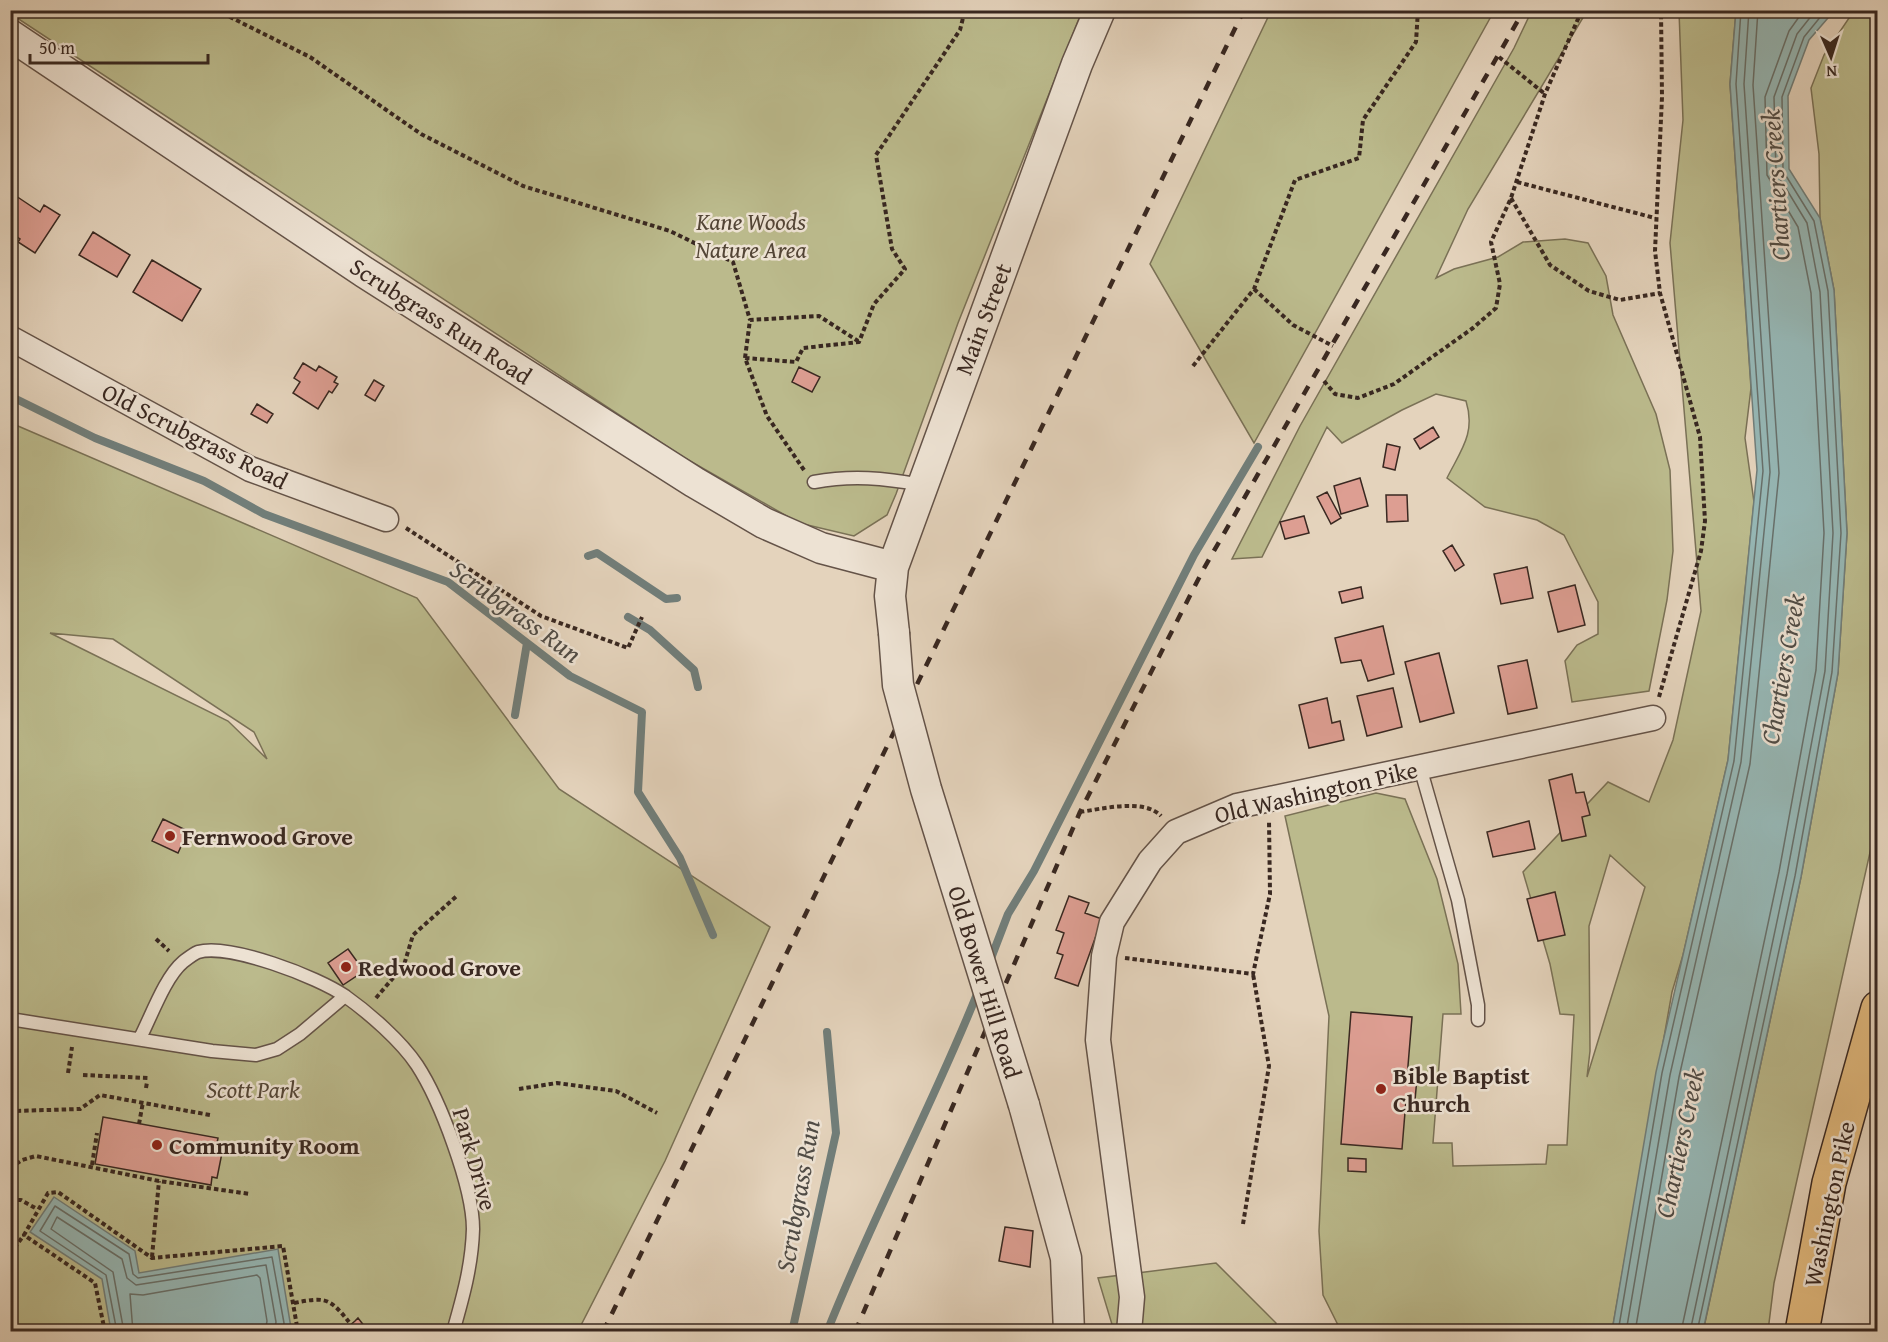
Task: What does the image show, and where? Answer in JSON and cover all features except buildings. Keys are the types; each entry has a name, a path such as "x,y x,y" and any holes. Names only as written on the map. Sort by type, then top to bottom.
{"main road":[{"name":"Washington Pike","path":"1803,1332 1828,1183 1878,1008"}],"street":[{"name":"Main Street","path":"894,633 890,596 893,567 1077,64 1100,10"},
{"name":"Scrubgrass Run Road","path":"10,35 364,272 694,482 764,523 821,548 893,567"},
{"name":"Old Scrubgrass Road","path":"10,338 250,469 386,519"},
{"name":"Old Bower Hill Road","path":"894,633 898,685 1024,1105 1066,1258 1069,1291 1068,1332"},
{"name":"Old Washington Pike","path":"1129,1332 1132,1297 1098,1040 1104,956 1112,922 1150,861 1176,832 1237,806 1653,718"}],"lane":[{"path":"814,482 846,476 879,477 922,485"},
{"path":"1420,767 1458,900 1478,1005 1478,1020"},
{"name":"Park Drive","path":"140,1038 175,971 197,952 225,951 290,970 329,985 365,1010 417,1065 446,1122 464,1180 473,1226 469,1276 453,1332"},
{"path":"10,1019 212,1051 256,1055 277,1048 300,1034 345,996"}],"path":[{"path":"216,10 310,57 421,134 523,186 670,231 733,262 750,320 745,358 767,416 790,452 814,482"},
{"path":"859,342 874,304 905,269 892,249 876,155 960,30 965,10"},
{"path":"1193,366 1254,289 1295,180 1359,158 1363,120 1416,42 1418,10"},
{"path":"1324,381 1335,394 1358,398 1394,384 1473,328 1496,308 1500,284 1491,242 1512,198 1545,94 1582,10"},
{"path":"1653,718 1701,551 1705,521 1700,437 1660,293 1655,251 1662,97 1661,10"},
{"path":"1499,57 1545,94"},
{"path":"1517,182 1656,218"},
{"path":"1512,198 1550,265 1588,291 1620,300 1660,293"},
{"path":"1254,289 1293,325 1333,346"},
{"path":"750,320 819,316 859,342"},
{"path":"745,358 796,363 803,348 859,342"},
{"path":"386,519 417,533 457,563 541,616 628,648 642,617"},
{"path":"1243,1224 1269,1066 1253,974 1270,894 1269,799"},
{"path":"1080,812 1126,805 1156,811 1176,832"},
{"path":"365,1010 404,965 414,935 458,896"},
{"path":"156,939 173,955"},
{"path":"1104,956 1253,974"},
{"path":"68,1073 74,1029"},
{"path":"83,1075 147,1082"},
{"path":"519,1089 557,1083 616,1091 657,1113"},
{"path":"10,1114 15,1111 81,1109 100,1095 210,1115"},
{"path":"139,1124 143,1102"},
{"path":"92,1165 97,1133"},
{"path":"10,1168 22,1160 36,1156 92,1165 159,1181 250,1194"},
{"path":"152,1258 159,1181"},
{"path":"10,1254 24,1235 48,1193 57,1192 152,1258 283,1246 298,1332"},
{"path":"10,1200 21,1200 37,1209"},
{"path":"24,1235 95,1282 105,1332"},
{"path":"294,1303 320,1298 334,1303 349,1322"}],"green space":[{"path":"1532,10 1587,11 1468,209 1436,278 1454,269 1498,257 1523,242 1565,239 1588,243 1606,276 1613,315 1656,414 1670,470 1673,551 1667,600 1649,691 1572,702 1565,661 1577,645 1598,634 1598,602 1564,535 1537,520 1485,507 1447,478 1462,450 1468,432 1469,412 1466,401 1436,394 1342,443 1327,427 1262,557 1232,559 1300,426 1514,48"},
{"name":"Kane Woods Nature Area","path":"10,11 1082,11 958,323 887,515 854,536 799,523 683,457 11,14"},
{"path":"1271,11 1494,11 1254,443 1150,264"},
{"path":"1679,11 1736,11 1730,84 1751,388 1745,438 1754,502 1728,760 1683,955 1672,992 1612,1331 1341,1331 1323,1295 1319,1231 1329,1016 1285,816 1376,793 1405,799 1437,879 1458,964 1461,1014 1443,1014 1433,1143 1452,1143 1453,1166 1546,1164 1548,1145 1567,1145 1574,1015 1560,1014 1550,964 1523,872 1608,782 1649,802 1673,740 1701,611 1670,243 1683,120","holes":["1610,855 1645,887 1587,1077 1590,1051 1589,926"]},
{"path":"1858,11 1877,11 1877,821 1774,1283 1768,1331 1703,1332 1801,877 1838,673 1847,533 1834,290 1820,218 1819,154 1811,88 1824,55 1849,18"},
{"name":"Scott Park","path":"11,423 417,598 559,789 770,927 665,1161 578,1331 11,1331","holes":["50,633 113,639 254,732 267,759 228,721"]},
{"path":"1216,1263 1276,1323 1276,1331 1114,1331 1098,1278"}],"water":[{"name":"Chartiers Creek","path":"1736,11 1834,11 1809,40 1788,96 1789,169 1820,218 1834,290 1847,533 1838,673 1801,877 1703,1331 1612,1331 1656,1072 1728,760 1757,470 1730,84"},
{"path":"54,1197 135,1251 139,1273 278,1249 291,1328 272,1332 111,1331 102,1279 30,1232"}],"waterway":[{"name":"Scrubgrass Run","path":"10,396 95,438 204,481 264,514 448,582 570,676 642,712 638,792 680,858 713,935"},
{"path":"990,961 1008,914 1034,871 1194,555 1258,447"},
{"path":"588,556 597,553 666,599 677,598"},
{"path":"628,617 650,630 694,670 698,687"},
{"path":"515,715 527,643"},
{"path":"827,1332 979,989"},
{"name":"Scrubgrass Run","path":"792,1332 836,1133 827,1032"}],"railway":[{"path":"603,1332 1244,10"},
{"path":"855,1332 1080,812 1203,570 1524,10"}],"place":[{"name":"Fernwood Grove","path":"170,836"},
{"name":"Redwood Grove","path":"346,967"},
{"name":"Bible Baptist Church","path":"1381,1089"},
{"name":"Community Room","path":"157,1145"}]}
